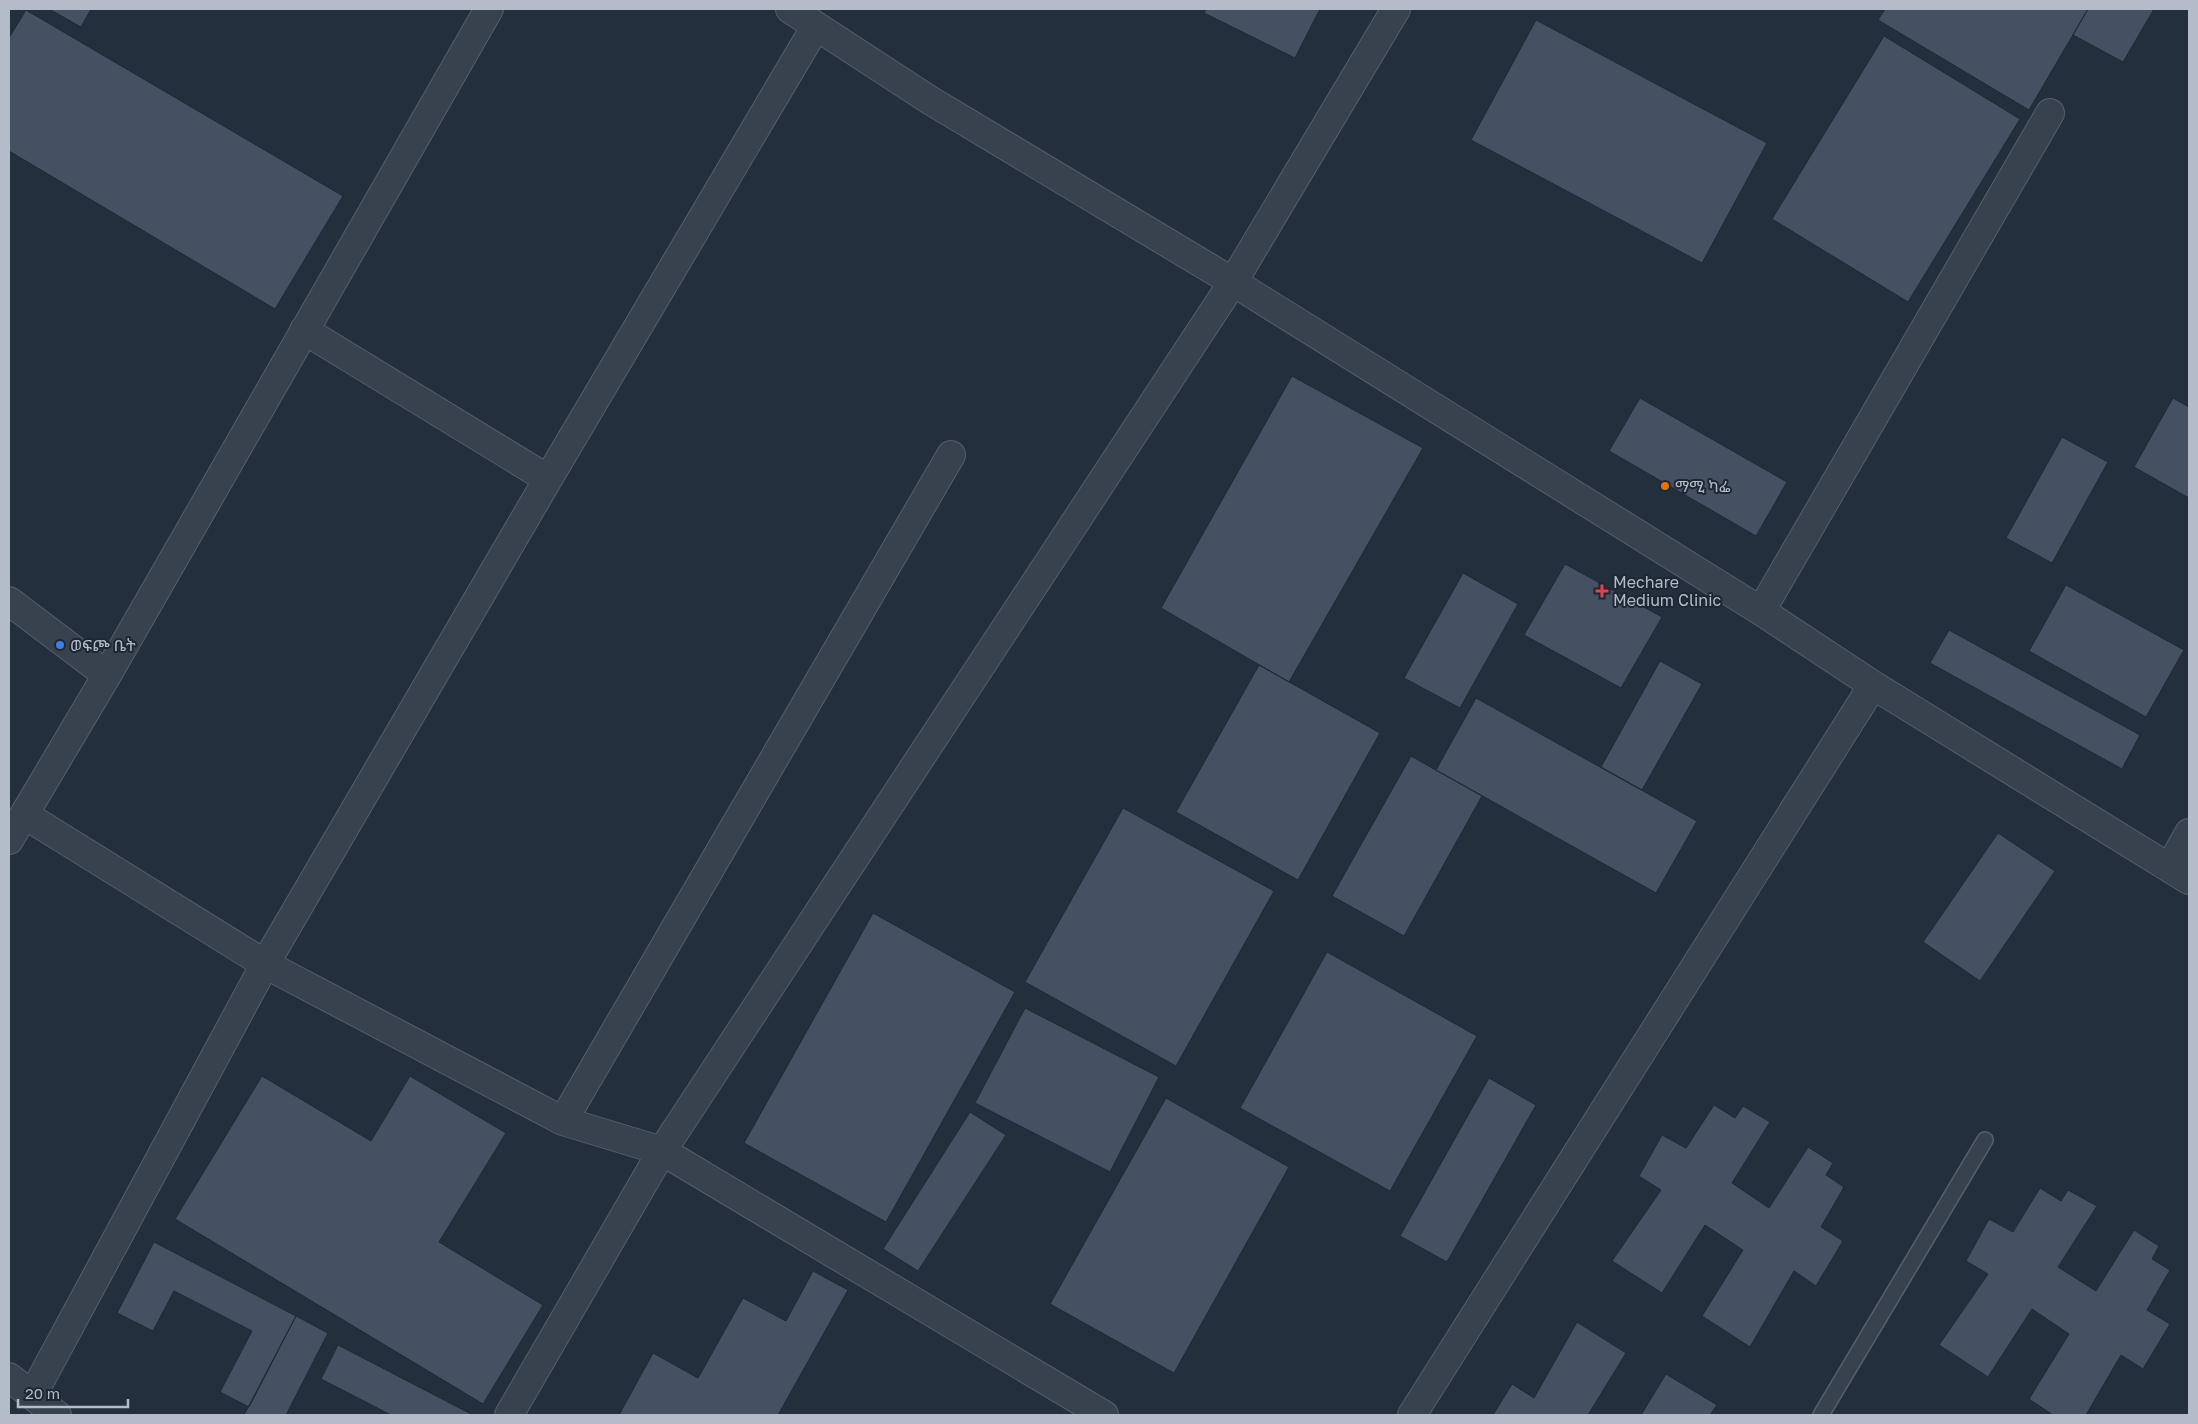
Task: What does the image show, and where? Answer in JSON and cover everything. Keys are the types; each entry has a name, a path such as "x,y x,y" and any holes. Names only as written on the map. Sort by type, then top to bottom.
{"street":[{"path":"9,840 107,675 489,9"},
{"path":"790,9 928,99 1233,282 1761,612 1873,685 2180,874 2189,833"},
{"path":"509,1415 662,1151 1233,282 1396,9"},
{"path":"32,1394 265,964 548,479 816,26"},
{"path":"1761,612 2050,113"},
{"path":"304,330 548,479"},
{"path":"563,1121 951,454"},
{"path":"9,601 107,675"},
{"path":"1412,1415 1873,685"},
{"path":"25,814 265,964 563,1121 662,1151 1104,1415"},
{"path":"9,1377 57,1415"}],"lane":[{"path":"1821,1415 1985,1140"}],"building":[{"path":"49,9 91,9 81,27"},
{"path":"1206,9 1320,9 1295,58 1204,13"},
{"path":"1885,9 2088,9 2029,110 1878,20"},
{"path":"2088,9 2154,9 2123,62 2073,35"},
{"path":"26,10 343,196 275,309 9,151 9,38"},
{"path":"1536,20 1767,143 1702,263 1471,140"},
{"path":"1884,36 2020,119 1908,302 1772,219"},
{"path":"1292,376 1423,448 1289,682 1161,608"},
{"path":"1640,398 1787,482 1756,536 1609,451"},
{"path":"2173,398 2189,407 2189,498 2134,467"},
{"path":"2062,437 2108,462 2052,563 2006,538"},
{"path":"1565,564 1662,617 1621,688 1524,635"},
{"path":"1463,573 1518,604 1460,708 1404,678"},
{"path":"2066,585 2184,650 2146,717 2029,651"},
{"path":"1949,630 2140,735 2122,769 1930,663"},
{"path":"1660,661 1702,684 1642,790 1601,767"},
{"path":"1259,665 1380,733 1298,880 1176,812"},
{"path":"1476,698 1697,821 1656,893 1436,770"},
{"path":"1411,756 1482,796 1404,936 1332,896"},
{"path":"1123,808 1274,891 1176,1066 1025,982"},
{"path":"1998,833 2055,871 1980,981 1923,942"},
{"path":"873,913 1015,992 886,1222 744,1143"},
{"path":"1327,952 1477,1036 1390,1191 1240,1108"},
{"path":"1025,1008 1159,1077 1110,1172 975,1103"},
{"path":"262,1076 371,1141 410,1076 506,1133 439,1242 543,1305 483,1404 175,1219"},
{"path":"1489,1078 1536,1105 1447,1262 1400,1236"},
{"path":"1166,1098 1289,1167 1174,1373 1050,1304"},
{"path":"1714,1105 1735,1118 1743,1106 1770,1122 1732,1183 1769,1208 1808,1147 1833,1163 1826,1175 1844,1187 1821,1227 1843,1241 1816,1286 1794,1271 1750,1347 1702,1316 1743,1250 1705,1225 1662,1293 1612,1261 1661,1190 1639,1176 1662,1135 1686,1148"},
{"path":"970,1112 1006,1135 918,1271 883,1249"},
{"path":"2040,1188 2061,1201 2068,1190 2097,1206 2058,1267 2096,1291 2134,1230 2159,1246 2152,1259 2170,1270 2147,1310 2170,1324 2143,1369 2121,1355 2086,1415 2053,1415 2029,1399 2069,1334 2032,1309 1988,1377 1939,1345 1988,1274 1966,1261 1989,1219 2013,1232"},
{"path":"154,1242 296,1316 249,1407 220,1392 252,1331 174,1291 153,1331 117,1313"},
{"path":"813,1271 848,1290 778,1415 619,1415 653,1353 698,1378 743,1298 786,1321"},
{"path":"296,1316 328,1333 286,1415 244,1415"},
{"path":"1577,1322 1626,1353 1588,1415 1493,1415 1512,1384 1534,1398"},
{"path":"338,1345 473,1415 391,1415 321,1379"},
{"path":"1666,1374 1717,1405 1710,1415 1641,1415"}],"place":[{"name":"ማሚ ካፌ","path":"1665,486"},
{"name":"Mechare Medium Clinic","path":"1602,591"},
{"name":"ወፍጮ ቤት","path":"60,645"}]}
